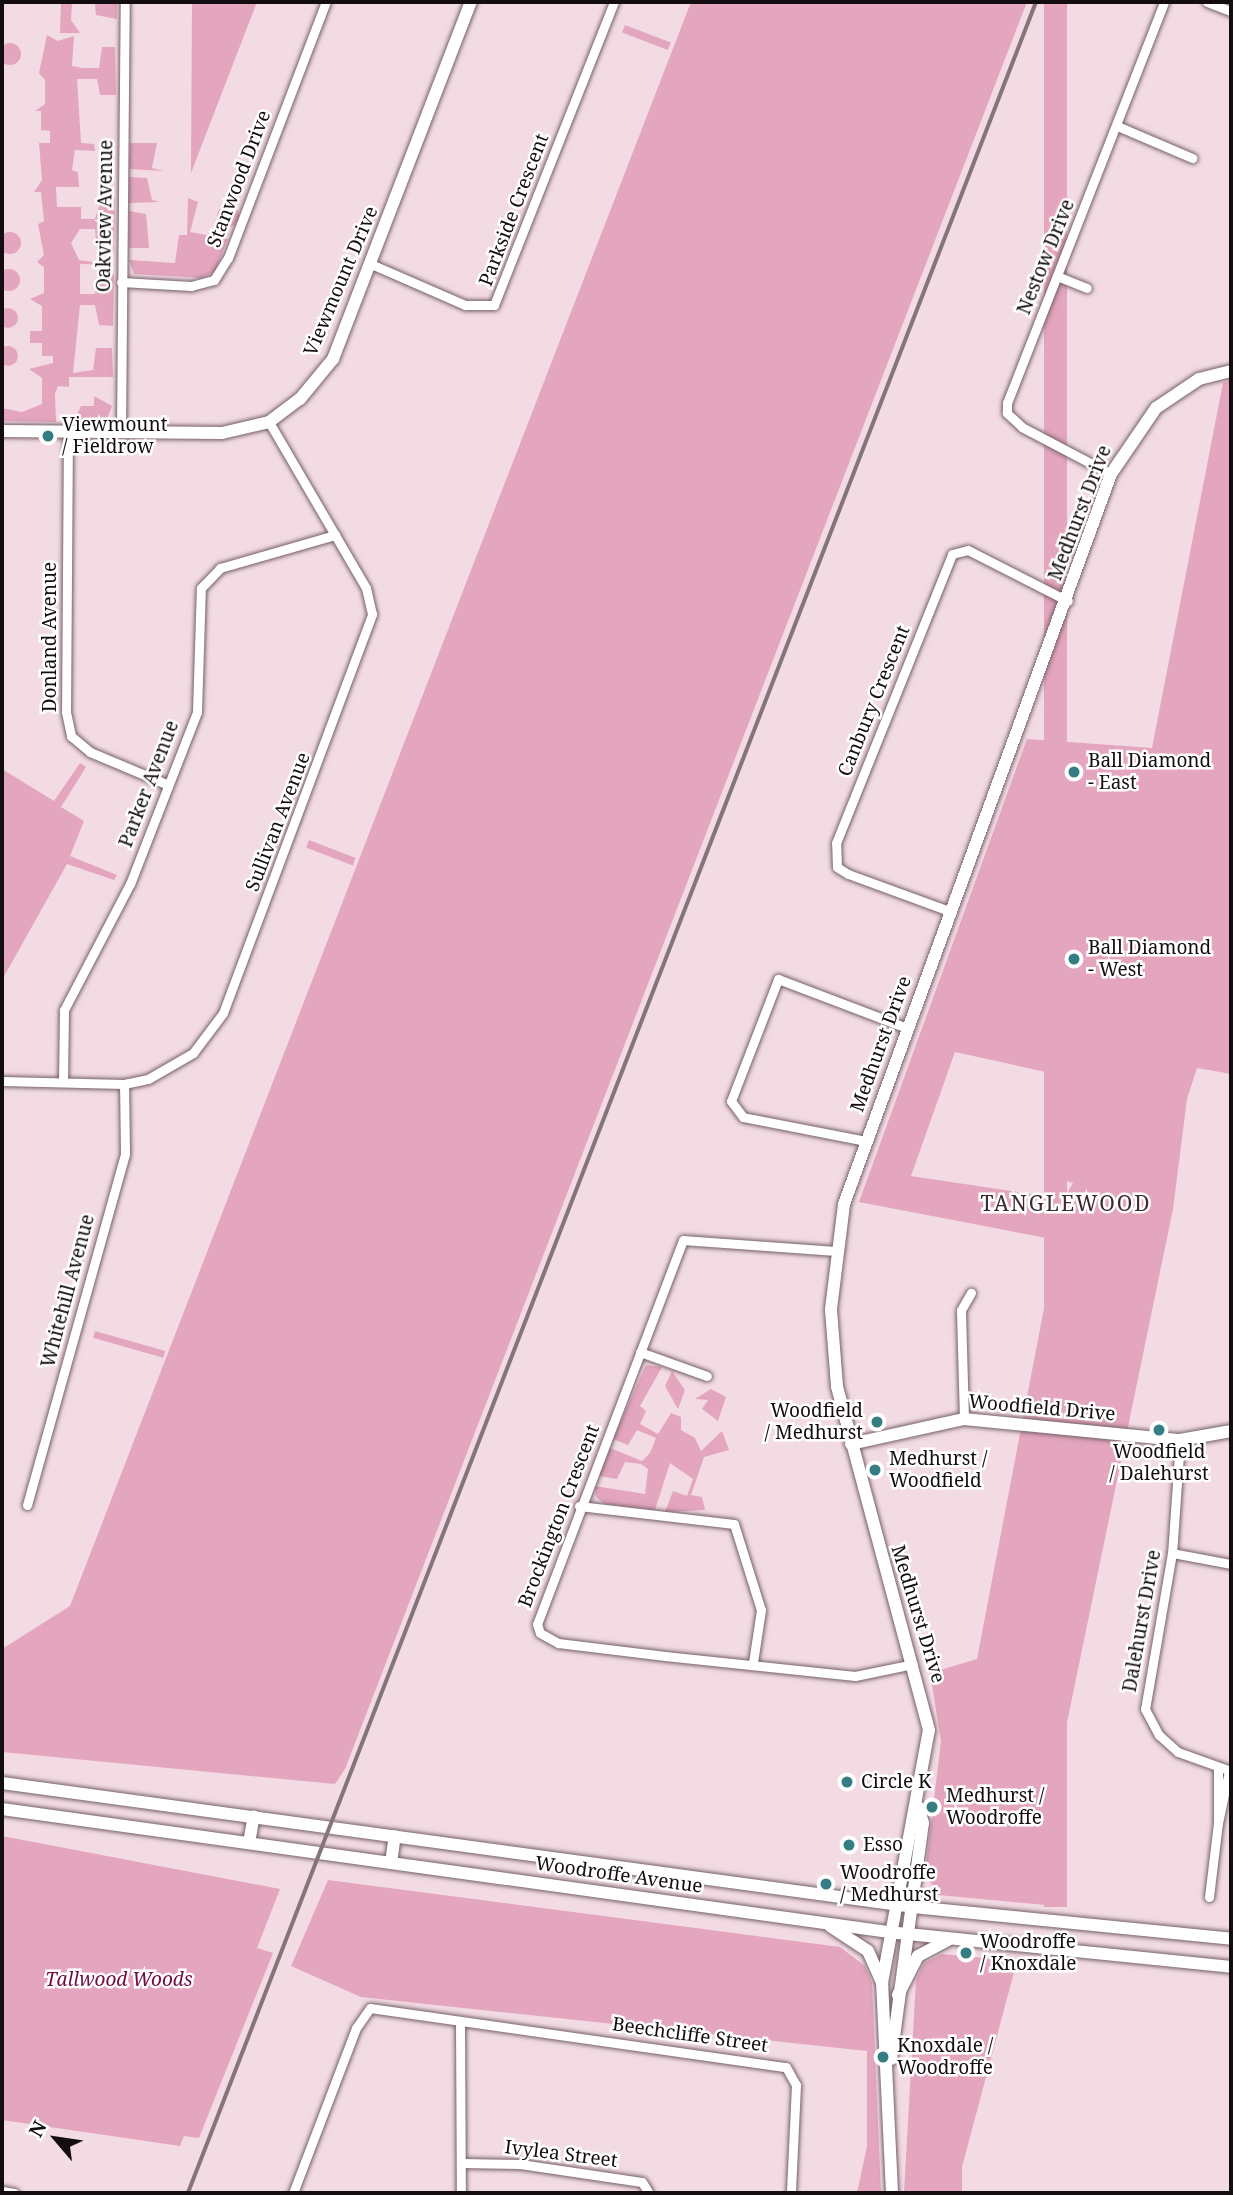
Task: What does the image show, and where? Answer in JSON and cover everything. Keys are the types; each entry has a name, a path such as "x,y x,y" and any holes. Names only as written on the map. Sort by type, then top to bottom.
{"street":[{"name":"Oakview Avenue","path":"121,431 125,2"},
{"name":"Stanwood Drive","path":"121,282 191,286 214,280 228,258 326,2"},
{"name":"Viewmount Drive","path":"2,430 222,433 269,422 300,399 332,359 471,2"},
{"name":"Parkside Crescent","path":"371,264 465,305 494,305 614,2"},
{"name":"Nestow Drive","path":"1111,474 1007,413 1056,276 1164,2"},
{"path":"1207,2 1231,11"},
{"path":"1117,126 1192,158"},
{"path":"1056,276 1087,288"},
{"name":"Medhurst Drive","path":"882,1983 888,1932 918,1807 929,1730 851,1444 834,1362 835,1251 866,1141 1068,601 1111,474 1156,408 1199,379 1231,371"},
{"name":"Sullivan Avenue","path":"2,1081 124,1084 173,1069 211,1035 223,1013 368,638 372,614 366,588 269,422"},
{"name":"Donland Avenue","path":"68,430 66,712 71,736 90,752 166,783"},
{"name":"Parker Avenue","path":"63,1082 64,1010 130,884 166,783 197,712 200,598 206,579 220,568 335,534"},
{"name":"Canbury Crescent","path":"952,912 848,874 837,867 836,843 952,554 968,550 1068,601"},
{"path":"866,1141 743,1116 732,1101 778,979 907,1028"},
{"name":"Whitehill Avenue","path":"27,1505 125,1153 124,1084"},
{"name":"Brockington Crescent","path":"835,1251 683,1240 537,1614 545,1638 855,1676 913,1664"},
{"path":"964,1419 961,1310 971,1293"},
{"path":"640,1352 707,1376"},
{"name":"Woodfield Drive","path":"851,1444 964,1419 1180,1440 1231,1431"},
{"name":"Dalehurst Drive","path":"1180,1440 1172,1553 1145,1709 1159,1735 1178,1752 1218,1770 1230,1771 1218,1823 1209,1896"},
{"path":"579,1506 734,1524 761,1610 753,1662"},
{"path":"1172,1553 1231,1564"},
{"name":"Dalehurst Drive","path":"1218,1770 1218,1823"},
{"name":"Woodroffe Avenue","path":"2,1783 913,1907 1231,1939"},
{"name":"Medhurst Drive","path":"889,2067 905,1934 913,1907 923,1823 918,1807"},
{"name":"Woodroffe Avenue","path":"2,1809 888,1932 1231,1967"},
{"path":"249,1843 254,1816"},
{"path":"391,1863 396,1836"},
{"path":"827,1924 868,1951 882,1983 889,2067 892,2193"},
{"path":"898,1995 918,1956 952,1938"},
{"path":"293,2193 356,2028 370,2008 460,2022 461,2193"},
{"name":"Beechcliffe Street","path":"460,2022 786,2067 796,2085 791,2193"},
{"name":"Ivylea Street","path":"461,2163 520,2164 642,2182 649,2193"},
{"path":"2,2191 14,2193"}],"green space":[{"path":"61,2 117,2 117,19 96,15 95,4 72,3 71,20 80,33 60,33"},
{"path":"192,2 257,2 191,173"},
{"path":"691,2 1027,2 345,1769 335,1784 2,1752 2,1649 70,1606"},
{"path":"1044,2 1067,2 1067,1907 1044,1907"},
{"path":"625,25 671,43 668,50 622,32"},
{"path":"47,35 58,41 74,36 72,66 82,68 99,68 102,47 115,47 116,95 100,95 97,79 77,79 81,143 94,144 95,151 75,150 72,170 78,172 79,187 56,187 57,207 81,207 81,219 95,219 102,197 115,198 114,253 97,252 95,229 80,229 71,243 79,260 114,265 80,264 80,294 95,294 98,273 114,274 113,326 99,325 95,305 80,305 73,373 93,370 96,348 112,348 113,377 69,377 69,387 58,386 55,394 56,422 2,421 2,408 22,412 42,404 42,378 29,369 53,363 53,356 42,356 42,343 30,343 30,331 42,331 42,306 30,299 44,293 44,267 37,262 44,255 38,224 44,221 41,192 34,192 42,180 39,143 50,143 50,131 41,130 41,111 35,111 45,104 45,80 39,73"},
{"path":"10,43 18,46 21,54 18,62 10,65 2,62 -1,54 2,46"},
{"path":"130,143 157,143 152,168 164,171 129,169"},
{"path":"129,177 147,178 152,200 160,202 129,203"},
{"path":"188,198 198,202 190,232 228,239 215,271 202,278 134,274 129,260 175,263 179,235 187,235"},
{"path":"224,205 232,205 239,212 239,220 232,227 224,227 217,220 217,212"},
{"path":"129,211 146,214 149,248 129,248"},
{"path":"10,232 20,239 21,243 14,253 10,254 0,247 -1,243 6,233"},
{"path":"9,269 19,276 20,280 13,290 9,291 -1,284 -2,280 5,270"},
{"path":"8,308 15,311 18,318 15,325 8,328 1,325 -2,318 1,311"},
{"path":"8,346 15,349 18,356 15,363 8,366 1,363 -2,356 1,349"},
{"path":"1231,380 1231,1074 1197,1068 1187,1099 1173,1209 1058,1766 1056,1906 938,1895 925,1874 941,1741 930,1673 977,1659 1057,1240 859,1202 1027,739 1152,748 1223,383","holes":["955,1052 1064,1076 1062,1180 1073,1183 1064,1199 911,1176"]},
{"path":"94,396 112,406 107,419 73,422 81,406 94,406"},
{"path":"80,763 86,767 61,807 84,821 70,856 117,875 114,880 67,864 2,980 2,769 54,801"},
{"path":"309,840 356,858 353,865 306,847"},
{"path":"95,1331 165,1351 163,1358 93,1338"},
{"path":"646,1365 662,1367 640,1406 646,1411 640,1424 658,1434 671,1413 681,1417 681,1430 695,1438 701,1451 722,1431 729,1450 704,1457 691,1495 702,1497 705,1510 665,1512 673,1491 687,1496 693,1479 670,1463 655,1510 605,1504 596,1497 595,1486 645,1494 648,1469 641,1464 625,1462 617,1479 599,1476 610,1448 642,1461 650,1453 656,1438 637,1430 628,1445 613,1439"},
{"path":"672,1371 685,1390 678,1409 665,1386"},
{"path":"711,1389 726,1397 718,1421 702,1409 708,1400 695,1399"},
{"name":"Tallwood Woods","path":"2,1836 280,1889 257,1948 273,1953 199,2138 184,2136 180,2146 2,2120"},
{"path":"328,1880 840,1947 865,1966 872,1983 881,2193 857,2193 867,2146 867,2051 361,1997 291,1966"},
{"path":"942,1954 1017,1961 962,2167 962,2193 904,2193 916,1980 924,1963"}],"railway":[{"path":"188,2193 1036,2"}],"place":[{"name":"Viewmount / Fieldrow","path":"48,436"},
{"name":"Ball Diamond - East","path":"1074,772"},
{"name":"Ball Diamond - West","path":"1074,959"},
{"name":"Woodfield / Medhurst","path":"877,1422"},
{"name":"Woodfield / Dalehurst","path":"1159,1430"},
{"name":"Medhurst / Woodfield","path":"875,1470"},
{"name":"Circle K","path":"847,1782"},
{"name":"Medhurst / Woodroffe","path":"932,1807"},
{"name":"Esso","path":"849,1845"},
{"name":"Woodroffe / Medhurst","path":"826,1884"},
{"name":"Woodroffe / Knoxdale","path":"966,1953"},
{"name":"Knoxdale / Woodroffe","path":"883,2057"}],"district":[{"name":"TANGLEWOOD","path":"1066,1203"}]}
